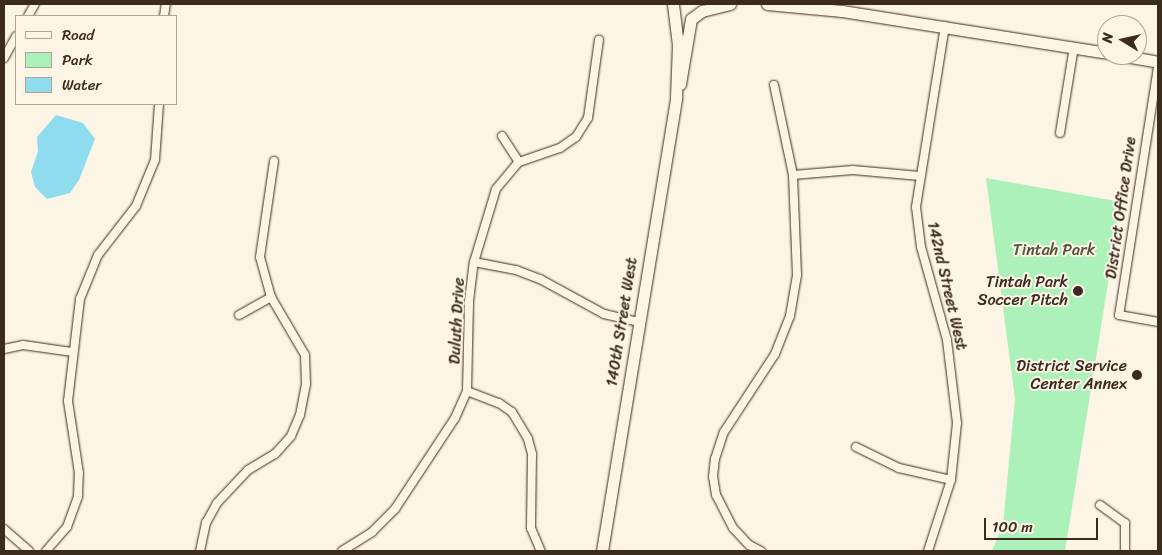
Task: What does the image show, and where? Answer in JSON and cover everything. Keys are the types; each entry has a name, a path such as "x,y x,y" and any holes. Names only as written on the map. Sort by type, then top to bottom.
{"street":[{"path":"29,15 35,4"},
{"path":"673,4 685,13 705,7 730,4"},
{"name":"140th Street West","path":"673,4 678,44 676,97"},
{"path":"767,4 842,11 1097,51"},
{"path":"816,4 842,11"},
{"name":"140th Street West","path":"602,551 676,97 687,58 688,27 691,20 705,7"},
{"name":"142nd Street West","path":"928,551 951,480 956,400 947,340 918,229 916,207 945,26"},
{"path":"4,58 15,38"},
{"path":"502,136 519,162 560,148 576,137 588,118 599,40"},
{"path":"1060,133 1074,47"},
{"name":"District Office Drive","path":"1158,67 1119,315 1158,322"},
{"path":"761,551 739,536 723,512 715,486 714,459 724,432 775,354 790,316 797,275 793,175 774,85"},
{"path":"46,551 67,527 78,496 79,473 68,401 72,352 87,276 98,255 136,206 155,160 159,105"},
{"path":"200,551 206,523 217,503 248,470 275,454 291,436 300,415 306,384 305,355 271,297 260,257 274,161"},
{"name":"Duluth Drive","path":"342,551 372,532 395,509 456,418 467,391 469,301 474,262 496,189 519,162"},
{"path":"793,175 853,170 920,176"},
{"path":"474,262 524,273 604,314 639,322"},
{"path":"239,315 271,297"},
{"path":"4,349 23,345 72,352"},
{"path":"467,391 499,403 512,412 528,439 532,454 531,528 541,551"},
{"path":"856,447 899,468 951,480"},
{"path":"1100,505 1125,523 1125,551"},
{"path":"4,529 29,551"}],"green space":[{"name":"Tintah Park","path":"986,178 1121,202 1065,551 992,551 1003,524 1015,399"}],"water":[{"path":"56,115 83,123 95,139 79,180 70,193 47,199 35,187 31,172 38,151 37,137"}],"place":[{"name":"Tintah Park Soccer Pitch","path":"1078,291"},
{"name":"District Service Center Annex","path":"1137,375"}]}
